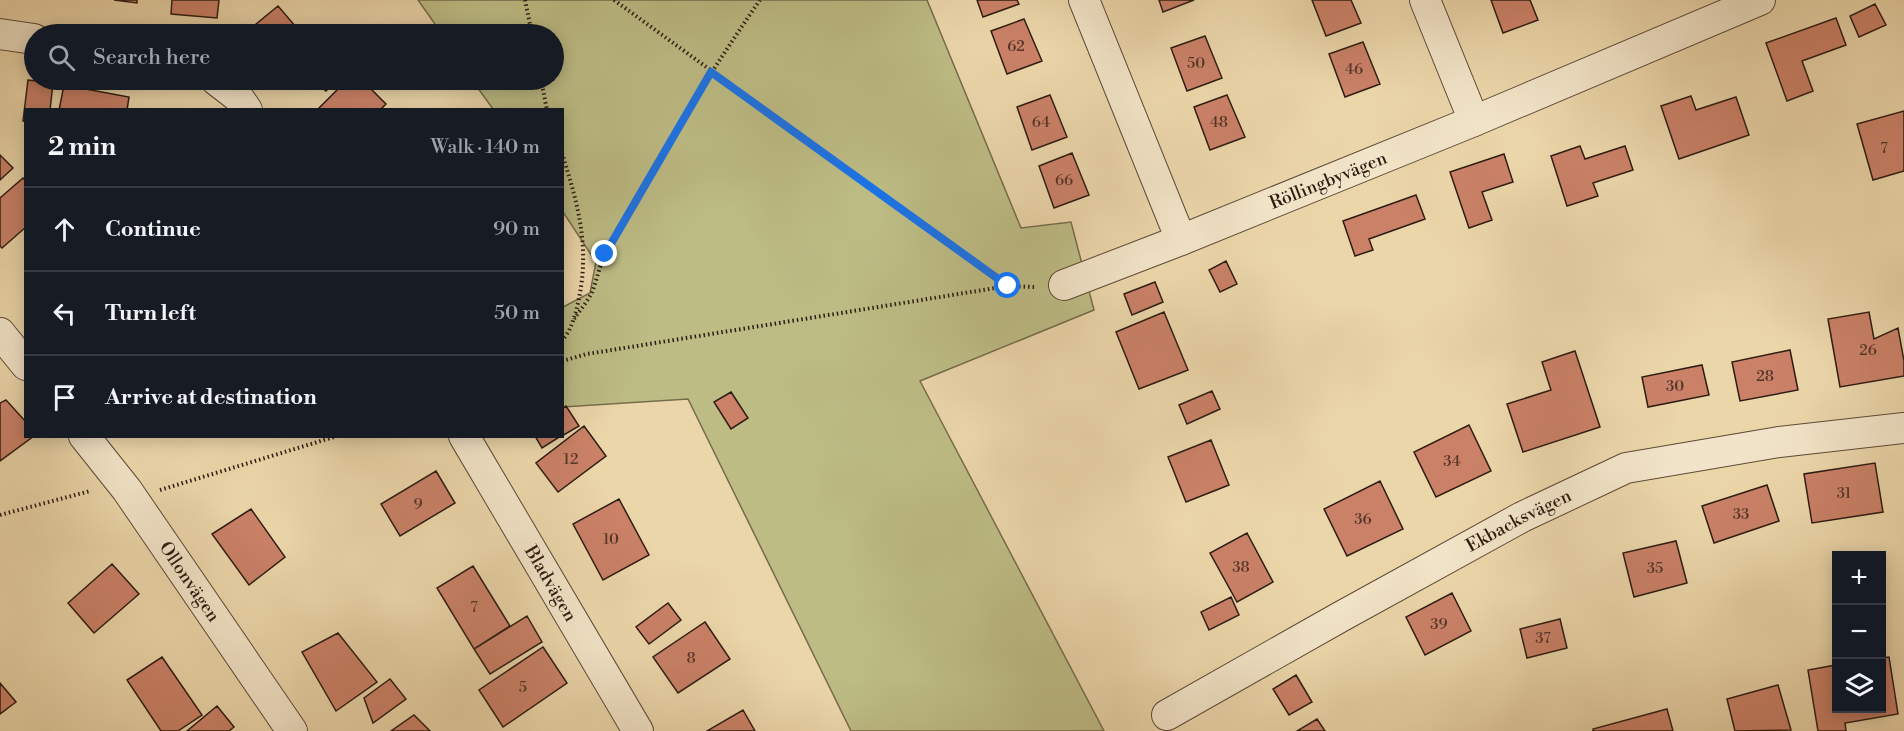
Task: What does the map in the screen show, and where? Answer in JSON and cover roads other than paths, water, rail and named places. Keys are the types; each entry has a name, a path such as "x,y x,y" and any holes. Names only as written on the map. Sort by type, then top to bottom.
{"street":[{"path":"1084,0 1181,240"},
{"path":"1425,0 1474,121"},
{"name":"Röllingbyvägen","path":"1064,285 1474,121 1757,1"},
{"path":"0,34 24,38"},
{"path":"229,90 238,97 246,108"},
{"path":"0,333 24,363"},
{"name":"Ekbacksvägen","path":"1167,715 1522,518 1626,468 1779,442 1904,428"},
{"name":"Ollonvägen","path":"86,438 127,489 292,731"},
{"name":"Bladvägen","path":"465,438 638,731"}]}
